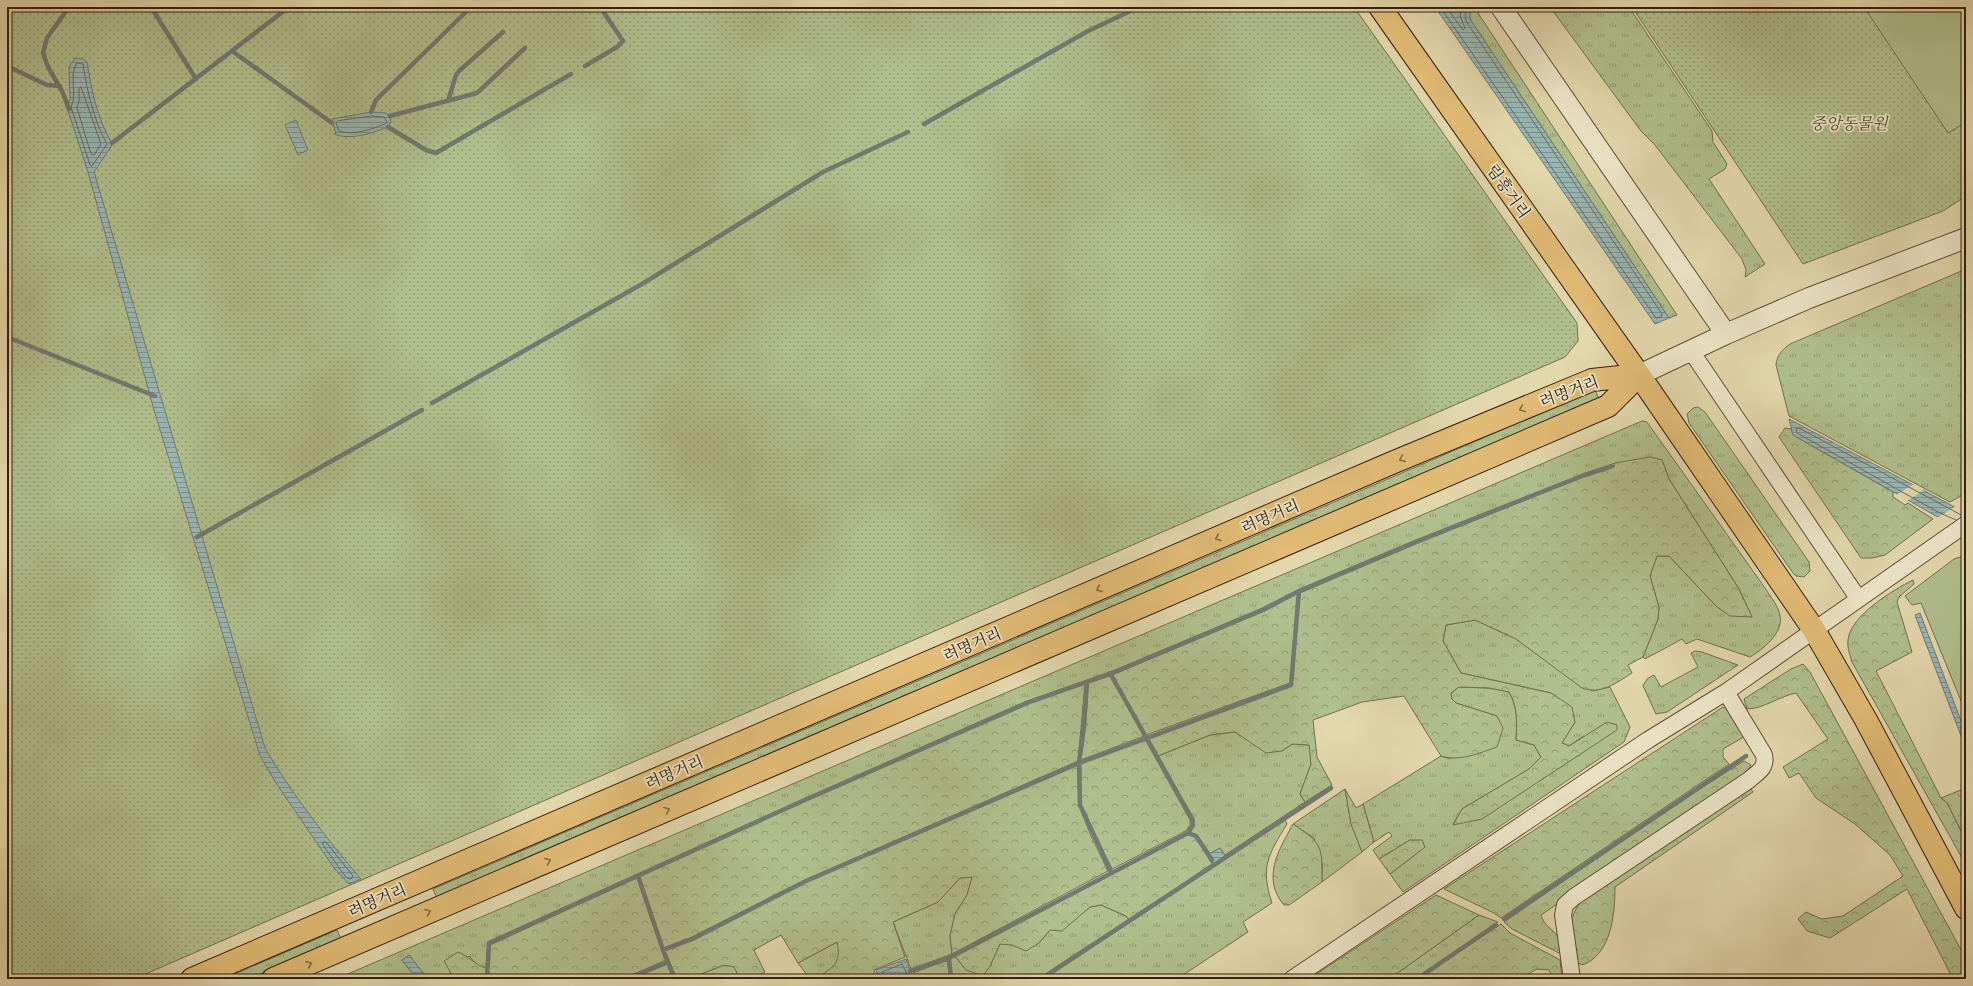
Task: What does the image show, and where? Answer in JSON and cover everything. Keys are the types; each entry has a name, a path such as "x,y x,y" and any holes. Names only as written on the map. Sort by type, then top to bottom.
{"main road":[{"name":"림흥거리","path":"1380,7 1639,375 1814,630 1847,687 1966,908"},
{"name":"려명거리","path":"192,979 1387,465 1592,380 1639,375"},
{"name":"려명거리","path":"273,979 1608,406 1639,375"}],"street":[{"path":"1501,7 1726,334"},
{"path":"1639,375 1726,334 1809,298 1966,238"},
{"path":"1691,351 1858,598"},
{"path":"1292,979 1648,740 1726,692 1858,598 1966,524"},
{"path":"1572,979 1563,915 1565,905 1574,897 1749,780 1764,768 1765,761 1760,748 1726,692"}],"green space":[{"path":"7,7 1354,7 1577,323 1578,341 1565,357 134,979 7,979"},
{"path":"1473,7 1487,7 1478,13 1677,315 1669,318 1470,19 1470,11"},
{"path":"1550,7 1629,7 1712,131 1713,142 1727,164 1725,169 1709,179 1765,264 1745,277 1746,270 1742,259 1655,145 1641,131"},
{"name":"중앙동물원","path":"1632,7 1966,7 1966,196 1943,211 1803,264"},
{"path":"1864,7 1966,7 1966,122 1948,133"},
{"path":"1966,269 1966,493 1950,502 1789,416 1776,365 1777,358 1780,353 1790,344"},
{"path":"1595,390 1599,399 437,898 433,889"},
{"path":"1698,407 1705,412 1809,562 1810,571 1804,577 1796,576 1793,573 1689,423 1687,414 1693,408"},
{"path":"1642,421 1647,422 1765,588 1778,609 1780,616 1779,629 1766,645 1750,657 1697,639 1686,644 1682,639 1645,659 1643,657 1658,619 1659,607 1650,576 1657,556 1669,556 1717,607 1730,615 1752,617 1739,589 1669,479 1662,460 1615,463 1415,541 1298,590 1264,608 1115,670 1027,701 806,798 488,942 486,968 478,966 469,956 453,977 456,979 428,979 409,955 402,960 417,979 336,979"},
{"path":"1785,428 1791,429 1793,435 1893,492 1893,497 1905,505 1908,503 1933,519 1885,555 1872,558 1861,558 1779,437"},
{"path":"1650,457 1662,460 1669,479 1739,589 1752,617 1730,616 1717,607 1669,556 1657,556 1650,576 1659,607 1658,619 1643,657 1628,665 1632,673 1608,687 1596,690 1582,688 1516,639 1475,620 1446,625 1443,641 1461,673 1551,693 1572,707 1575,722 1562,743 1569,746 1607,722 1617,725 1617,730 1482,819 1453,825 1462,809 1529,769 1541,757 1534,745 1516,740 1517,721 1514,703 1509,692 1489,688 1459,687 1451,693 1452,699 1456,703 1497,716 1503,728 1497,747 1462,757 1448,758 1441,756 1404,696 1362,702 1313,720 1317,757 1332,785 1305,802 1300,794 1311,764 1309,745 1292,744 1282,751 1266,753 1235,732 1210,735 1158,756 1148,738 1292,686 1300,593 1416,544 1583,477 1614,467 1615,463"},
{"path":"1966,555 1966,713 1921,603 1912,605 1905,596 1954,559"},
{"path":"1913,580 1914,584 1899,597 1897,602 1912,652 1876,671 1941,798 1947,803 1966,841 1966,865 1852,662 1848,648 1848,640 1851,631 1856,622 1864,613 1884,597"},
{"path":"1298,593 1290,683 1146,735 1112,675 1265,611"},
{"path":"1475,620 1516,639 1592,691 1610,687 1630,727 1624,742 1403,892 1390,874 1415,855 1410,840 1379,859 1373,850 1392,836 1389,832 1374,842 1363,804 1441,756 1450,759 1497,716 1456,703 1452,699 1451,693 1459,687 1489,688 1509,692 1514,704 1517,721 1516,740 1534,745 1541,757 1529,769 1462,809 1453,824 1584,736 1569,746 1562,743 1575,722 1551,693 1461,673 1443,641 1446,625"},
{"path":"1695,651 1702,652 1738,665 1667,712 1656,714 1643,686 1647,679 1654,675 1661,687 1698,667 1691,653"},
{"path":"1803,664 1810,672 1966,959 1966,979 1953,979 1907,889 1830,938 1807,931 1798,919 1806,912 1822,919 1843,916 1903,876 1890,855 1855,824 1816,798 1799,773 1789,778 1783,767 1828,739 1796,693 1759,707 1747,709 1744,699 1791,669"},
{"path":"1110,676 1144,736 1081,760 1086,724 1088,683"},
{"path":"1085,684 1078,761 805,880 692,937 663,948 639,877 808,800 1027,704"},
{"path":"1723,707 1729,710 1745,732 1742,738 1723,749 1723,757 1729,764 1501,918 1494,913 1444,889"},
{"path":"1235,732 1249,741 1282,751 1292,744 1310,745 1311,764 1300,794 1305,802 1225,855 1220,848 1210,854 1197,835 1190,832 1194,826 1194,819 1158,756 1210,735"},
{"path":"1145,739 1190,820 1190,825 1186,831 1112,869 1081,805 1081,763"},
{"path":"1744,761 1751,765 1746,774 1541,915 1546,924 1559,939 1562,951 1559,953 1512,929 1504,922 1682,800"},
{"path":"1078,765 1079,805 1091,836 1108,871 952,954 950,936 955,914 967,895 972,877 960,878 938,902 893,922 905,957 874,970 877,979 816,979 831,968 837,961 837,942 798,963 781,935 754,950 765,972 759,975 740,979 734,967 724,965 701,974 703,979 677,979 664,951 693,940 806,882"},
{"path":"1749,786 1753,792 1615,887 1614,908 1610,932 1606,943 1592,960 1582,965 1577,962 1571,928 1574,914 1584,898"},
{"path":"1966,788 1966,841 1947,803 1941,798"},
{"path":"1345,789 1351,823 1362,852 1322,882 1322,864 1314,838 1293,824"},
{"path":"1345,789 1356,808 1363,804 1374,842 1362,852 1351,824"},
{"path":"1285,820 1287,824 1275,844 1266,870 1268,891 1272,903 1243,922 1248,932 1177,979 1044,979"},
{"path":"1293,824 1310,836 1319,847 1322,861 1322,882 1289,905 1284,905 1277,895 1273,874 1282,844"},
{"path":"1187,835 1196,837 1212,864 1129,920 1126,916 1101,905 1090,907 1062,931 1050,930 1039,943 1026,951 1012,945 1000,944 990,966 983,976 966,970 955,956"},
{"path":"1410,840 1422,840 1425,847 1390,874 1379,859"},
{"path":"973,877 967,895 955,914 950,936 952,954 911,969 893,922 938,902 960,878"},
{"path":"637,878 666,960 623,979 488,979 490,945"},
{"path":"1436,895 1479,915 1389,979 1309,979"},
{"path":"1101,905 1126,916 1129,920 1038,979 952,979 950,959 955,956 966,970 990,966 1000,944 1039,943 1050,930 1076,918 1090,907"},
{"path":"1479,915 1498,922 1414,979 1389,979"},
{"path":"1501,924 1510,933 1560,960 1562,979 1553,979 1549,970 1537,969 1519,979 1418,979"},
{"path":"337,930 341,939 248,979 223,979"},
{"path":"837,942 839,953 836,963 824,974 810,979 798,963"},
{"path":"458,952 486,968 486,979 456,979 453,977 444,961"},
{"path":"947,960 950,979 915,979 913,973"},
{"path":"667,964 673,979 630,979 634,978"},
{"path":"724,965 734,966 740,979 703,979 701,974"}],"water":[{"path":"1435,7 1473,7 1470,11 1470,19 1669,318 1655,324"},
{"path":"75,58 83,59 87,62 99,115 112,143 111,147 94,172 265,748 286,782 310,815 361,879 349,884 334,868 276,783 260,756 154,410 88,172 66,105 70,100 69,67"},
{"path":"371,112 386,113 390,116 391,122 388,127 356,136 349,137 336,135 332,119"},
{"path":"296,120 308,150 298,155 285,125"},
{"path":"1789,419 1966,513 1966,529 1936,516 1793,435"},
{"path":"1920,613 1966,734 1966,749 1915,615"},
{"path":"1220,848 1226,858 1214,866 1207,855"},
{"path":"409,955 428,979 417,979 402,960"},
{"path":"906,959 913,979 879,979 876,970"}],"pier":[{"path":"1914,484 1924,490 1907,501 1896,495"},
{"path":"1956,506 1966,511 1966,531 1937,518"}],"waterway":[{"path":"69,7 47,38 43,53 48,67 62,91 69,109"},
{"path":"151,7 196,79"},
{"path":"112,143 289,7"},
{"path":"371,112 376,100 471,7"},
{"path":"585,66 617,47 623,41 600,7"},
{"path":"924,124 1088,31 1139,7"},
{"path":"448,101 456,75 459,71 503,32"},
{"path":"390,116 477,93 525,48"},
{"path":"232,51 332,123"},
{"path":"7,66 47,85 60,86"},
{"path":"388,127 426,150 436,153 571,74"},
{"path":"432,403 642,284 823,172 908,132"},
{"path":"7,337 155,396"},
{"path":"197,537 422,410"},
{"path":"487,979 489,943 807,799 1027,703 1115,672 1264,609 1299,591 1415,542 1582,476 1612,466"},
{"path":"663,950 692,939 806,881 1079,763 1291,685 1299,591"},
{"path":"1110,673 1192,819 1193,825 1188,833"},
{"path":"1087,682 1079,763 1080,805 1111,872"},
{"path":"1504,919 1746,756"},
{"path":"1041,979 1331,788"},
{"path":"951,979 949,958 1188,833 1196,836 1212,860"},
{"path":"638,876 663,950 675,979"},
{"path":"1417,979 1496,925"},
{"path":"910,971 949,958"},
{"path":"626,979 668,962"}]}
